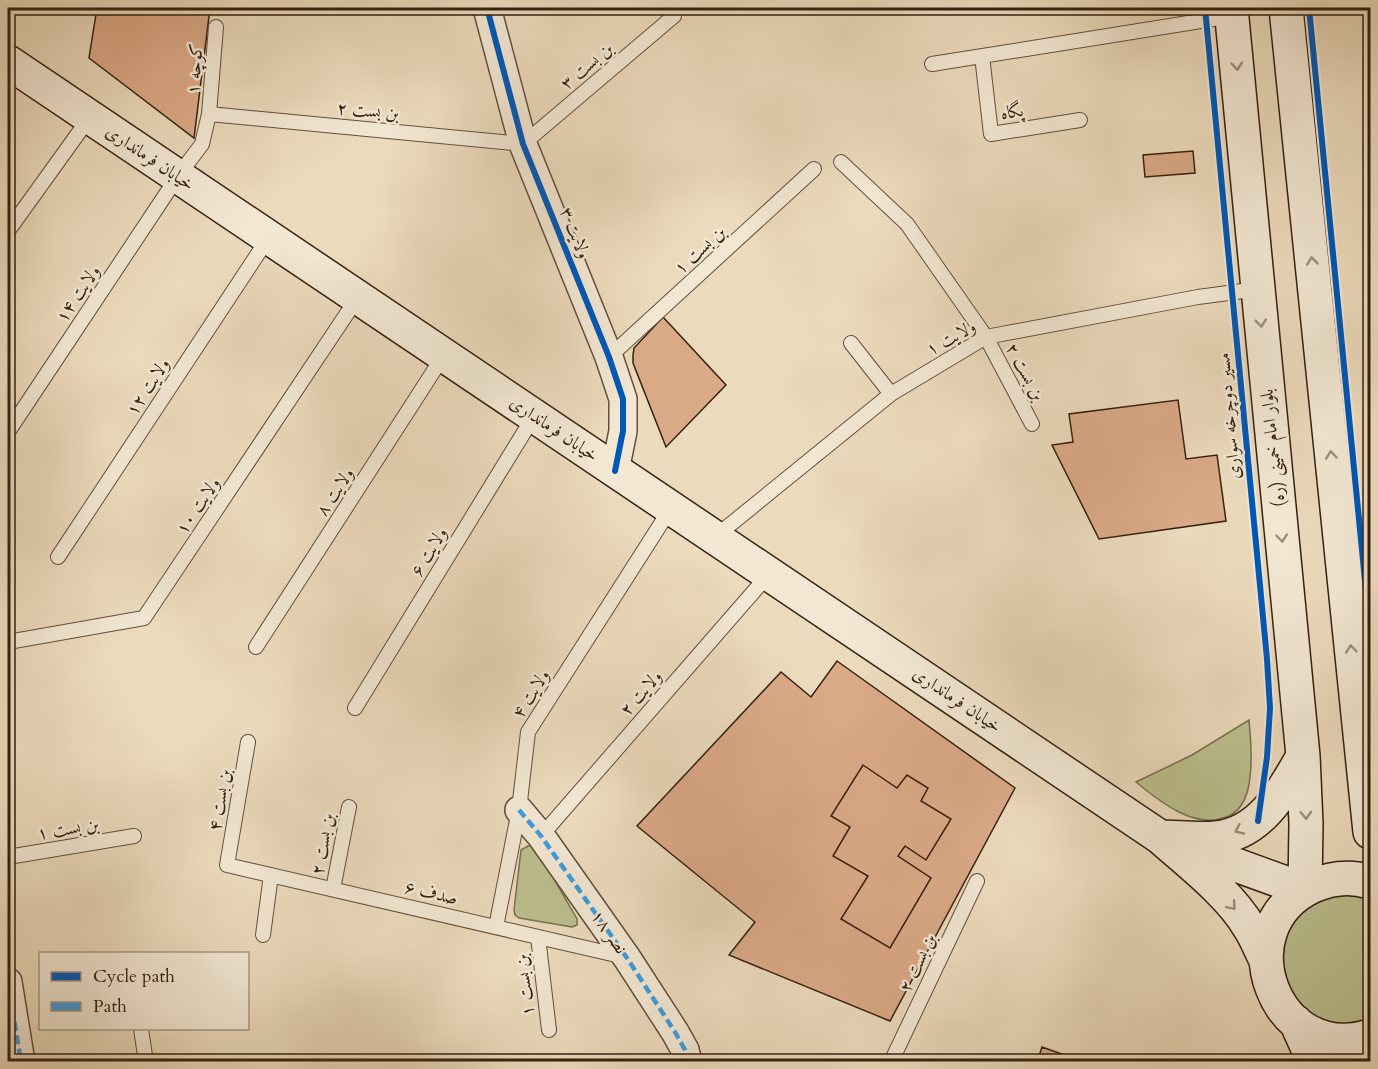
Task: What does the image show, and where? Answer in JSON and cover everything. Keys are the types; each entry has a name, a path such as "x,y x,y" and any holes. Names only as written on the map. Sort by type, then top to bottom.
{"main road":[{"path":"1286,8 1371,832"},
{"name":"بلوار امام خمینی (ره)","path":"1232,12 1303,756 1306,823 1305,890"},
{"name":"خیابان فرمانداری","path":"8,62 1160,837 1232,905 1249,926 1266,960"},
{"path":"1160,837 1215,838 1235,833 1258,821 1285,788 1303,756"},
{"name":"خیابان فرمانداری","path":"1160,837 1305,890"},
{"path":"1371,882 1352,878 1336,879 1305,890 1286,906 1272,927 1266,960 1272,990 1286,1013 1296,1022 1321,1036 1335,1039 1350,1040 1371,1036"},
{"path":"1296,1022 1314,1062"}],"street":[{"name":"ولایت ۳","path":"488,8 523,144 609,357 623,399 623,430 615,471"},
{"name":"نصر ۱۸","path":"519,810 541,836 627,958 675,1032 685,1050 688,1062"},
{"path":"8,983 21,1062"}],"lane":[{"path":"932,64 1232,12"},
{"name":"بن بست ۳","path":"523,144 674,16"},
{"name":"کوچه ۱","path":"178,176 202,144 209,114 216,27"},
{"name":"پگاه","path":"982,57 991,134 1080,120"},
{"name":"بن بست ۲","path":"209,114 523,144"},
{"path":"8,231 90,117"},
{"path":"841,162 907,224 986,337"},
{"name":"بن بست ۱","path":"609,357 814,169"},
{"name":"ولایت ۱۴","path":"8,432 178,176"},
{"name":"ولایت ۱۲","path":"58,557 268,237"},
{"name":"ولایت ۱","path":"714,537 891,394 986,337 1198,297 1258,289"},
{"name":"ولایت ۱۰","path":"8,642 144,618 358,297"},
{"name":"بن بست ۲","path":"986,337 1032,424"},
{"path":"851,343 891,394"},
{"name":"ولایت ۸","path":"256,647 444,355"},
{"name":"ولایت ۶","path":"355,708 534,416"},
{"name":"ولایت ۴","path":"496,927 519,810 528,732 671,508"},
{"name":"ولایت ۲","path":"541,836 769,574"},
{"name":"بن بست ۴","path":"227,865 248,742"},
{"name":"بن بست ۲","path":"333,889 349,807"},
{"name":"بن بست ۱","path":"8,857 134,836"},
{"name":"صدف ۶","path":"227,865 627,958"},
{"path":"262,935 272,875"},
{"name":"بن بست ۲","path":"891,1062 977,881"},
{"name":"بن بست ۱","path":"538,937 549,1030"},
{"path":"141,1030 146,1062"}],"green space":[{"path":"1249,720 1250,781 1245,798 1234,813 1214,820 1190,817 1166,805 1136,782 1192,755"},
{"path":"528,846 535,846 577,919 577,925 572,927 519,918 515,915 521,850"},
{"path":"1331,894 1370,896 1370,1026 1348,1030 1297,1010 1277,959 1292,918"}],"building":[{"path":"97,8 210,8 194,138 89,58"},
{"path":"1193,151 1195,173 1145,177 1143,155"},
{"path":"663,317 726,385 666,447 633,363 634,348"},
{"path":"1178,400 1186,459 1217,455 1226,521 1099,539 1052,445 1073,442 1069,414"},
{"path":"837,661 1015,788 890,1021 729,955 755,922 637,826 781,672 811,697"},
{"path":"863,765 897,788 907,775 928,788 921,801 951,819 926,860 905,846 898,856 931,878 890,948 841,919 868,876 833,856 850,827 831,816"},
{"path":"1042,1047 1084,1062 1037,1062"}],"marked path":[{"path":"519,810 541,836 627,958 675,1032 685,1050 688,1062"},
{"path":"8,982 21,1062"}],"cycle path":[{"path":"487,8 523,144 609,357 623,399 623,431 615,471"},
{"name":"مسیر دوچرخه سواری","path":"1205,8 1267,659 1270,708 1267,757 1258,821"},
{"path":"1309,8 1370,632"}]}
